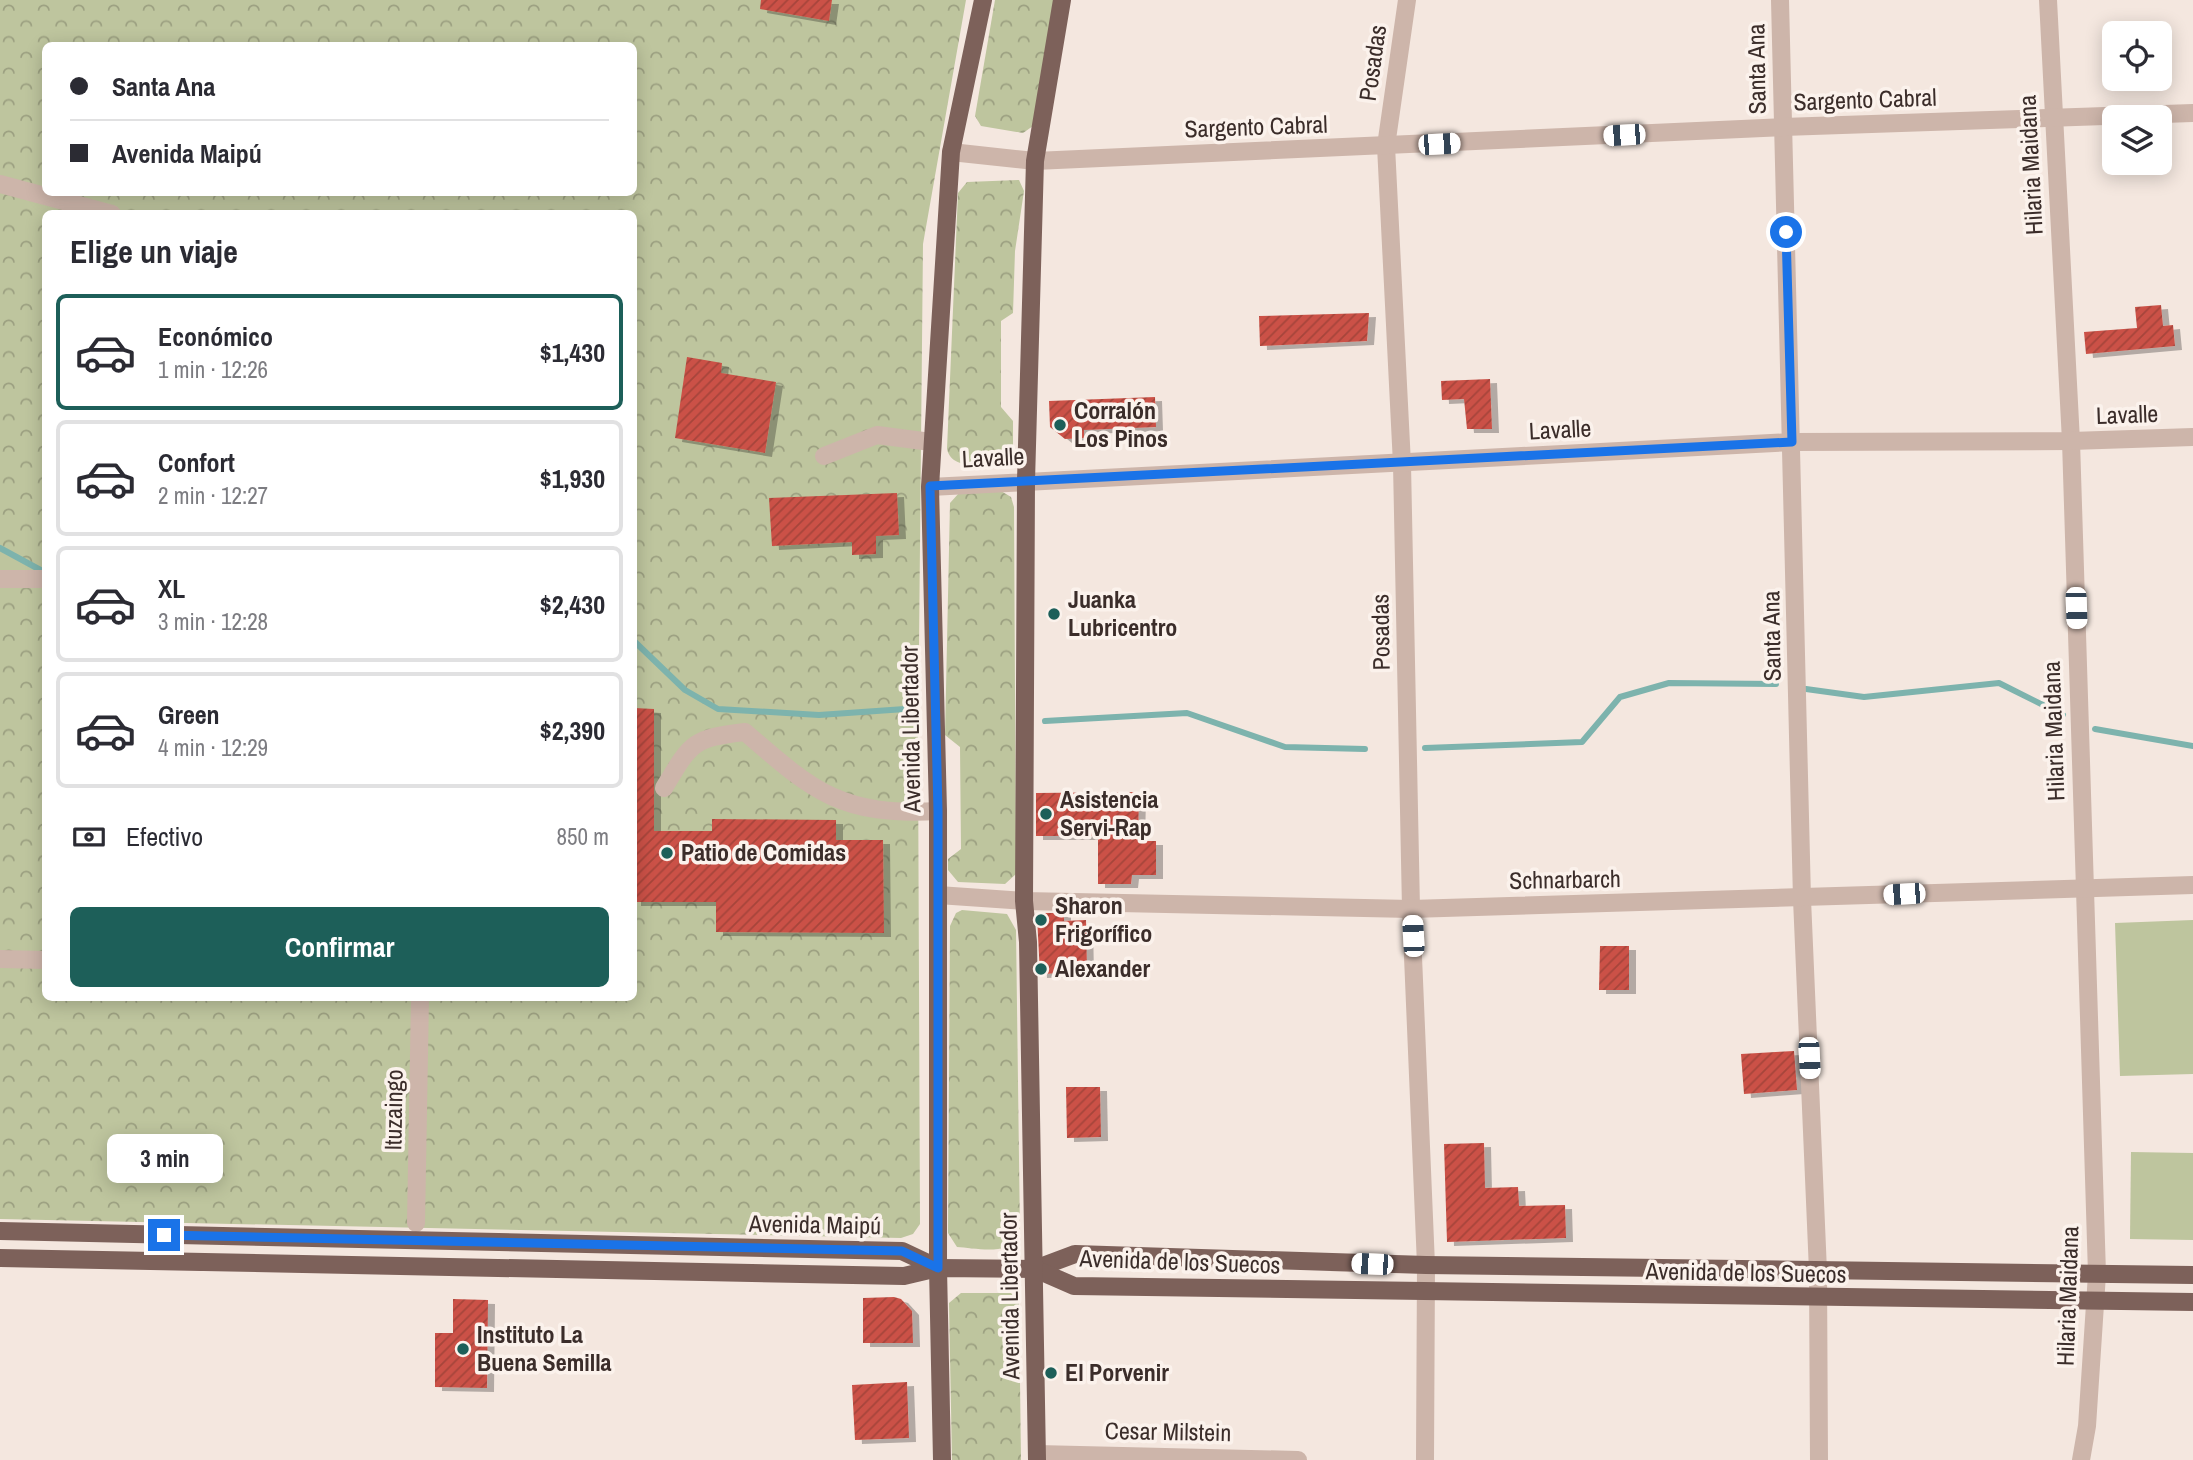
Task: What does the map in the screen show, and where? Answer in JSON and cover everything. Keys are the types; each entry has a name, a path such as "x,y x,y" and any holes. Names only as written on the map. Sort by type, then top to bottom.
{"main road":[{"name":"Avenida Libertador","path":"942,1460 938,1268 939,895 931,442 951,152 983,0"},
{"name":"Avenida Libertador","path":"1037,1457 1028,942 1024,901 1026,481 1035,161 1062,0"},
{"name":"Avenida Maipú","path":"0,1231 902,1251 938,1268"},
{"name":"Avenida de los Suecos","path":"1035,1269 1075,1254 1426,1265 2193,1275"},
{"name":"Avenida Maipú","path":"0,1258 904,1276 938,1268"},
{"path":"938,1268 1035,1269"},
{"name":"Avenida de los Suecos","path":"1035,1269 1074,1286 1816,1299 2193,1302"}],"street":[{"name":"Posadas","path":"1407,0 1386,146 1402,464 1411,909 1426,1265 1425,1460"},
{"name":"Santa Ana","path":"1780,0 1802,899 1818,1271 1816,1299 1819,1460"},
{"name":"Hilaria Maidana","path":"2048,0 2071,441 2097,1273 2081,1460"},
{"name":"Sargento Cabral","path":"951,152 1035,161 1783,127 2193,113"},
{"path":"0,184 42,195"},
{"path":"45,196 97,210"},
{"path":"824,456 877,435 931,442"},
{"name":"Lavalle","path":"930,486 1792,442 2071,441 2193,437"},
{"path":"0,579 42,579"},
{"path":"664,788 689,746 713,735 745,732 783,765 824,794 862,809 897,813 938,811"},
{"name":"Schnarbarch","path":"939,895 1024,901 1411,909 1802,899 2083,886 2193,885"},
{"path":"0,959 42,960"},
{"name":"Ituzaingo","path":"416,1223 420,1001"},
{"name":"Cesar Milstein","path":"1037,1457 1298,1460"}],"green space":[{"path":"0,0 966,0 923,244 918,745 920,1224 913,1234 901,1238 0,1219"},
{"path":"995,0 1055,0 1033,126 1023,133 981,126 975,116"},
{"path":"1019,180 1024,191 1015,251 1013,313 1001,321 1001,407 1013,421 1013,453 1000,464 969,465 955,461 947,449 958,193 967,182"},
{"path":"1001,491 1011,497 1014,507 1016,874 1005,884 958,882 948,870 948,859 961,849 960,747 945,735 950,503 959,493"},
{"path":"962,910 1007,914 1016,930 1020,1234 1010,1246 993,1250 957,1247 948,1233 950,926 956,913"},
{"path":"2193,920 2193,1074 2120,1076 2115,923"},
{"path":"2131,1152 2193,1153 2193,1240 2130,1239"},
{"path":"961,1293 1011,1293 1019,1303 1021,1460 952,1460 949,1303"}],"building":[{"path":"761,0 832,0 829,21 760,9"},
{"path":"2161,305 2163,326 2173,325 2175,346 2086,354 2084,332 2137,328 2135,307"},
{"path":"1369,313 1367,341 1260,346 1259,316"},
{"path":"687,357 722,363 721,373 776,382 765,453 675,438"},
{"path":"1490,379 1492,429 1467,429 1464,399 1442,400 1441,381"},
{"path":"1155,397 1156,427 1084,430 1084,438 1065,439 1050,427 1049,401"},
{"path":"897,493 899,535 876,536 876,554 852,555 852,542 772,546 769,498"},
{"path":"637,708 654,709 654,831 712,831 712,819 836,820 836,840 883,840 884,933 716,932 716,902 637,902"},
{"path":"1139,792 1138,841 1156,841 1156,875 1132,875 1131,884 1098,884 1098,836 1036,836 1036,793"},
{"path":"1041,913 1064,913 1064,921 1086,920 1087,972 1040,974 1037,916"},
{"path":"1600,946 1629,946 1629,990 1599,990"},
{"path":"1794,1051 1797,1090 1744,1094 1741,1054"},
{"path":"1066,1087 1100,1087 1101,1137 1067,1138"},
{"path":"1484,1143 1485,1188 1518,1187 1519,1206 1565,1205 1566,1238 1447,1242 1444,1144"},
{"path":"863,1298 901,1299 912,1311 913,1343 863,1343"},
{"path":"453,1299 488,1300 487,1388 435,1387 435,1333 453,1333"},
{"path":"907,1382 909,1438 855,1440 852,1385"}],"waterway":[{"path":"0,548 42,571"},
{"path":"637,644 685,690 718,709 819,715 905,709"},
{"path":"1425,748 1582,742 1620,697 1669,683 1776,684"},
{"path":"1806,689 1864,697 1999,683 2063,715"},
{"path":"1045,721 1187,713 1285,747 1365,749"},
{"path":"2095,729 2193,746"}],"place":[{"name":"Corralón Los Pinos","path":"1060,425"},
{"name":"Juanka Lubricentro","path":"1054,614"},
{"name":"Asistencia Servi-Rap","path":"1046,814"},
{"name":"Patio de Comidas","path":"667,853"},
{"name":"Sharon Frigorífico","path":"1041,920"},
{"name":"Alexander","path":"1041,969"},
{"name":"Instituto La Buena Semilla","path":"463,1349"},
{"name":"El Porvenir","path":"1051,1373"}],"route":[{"path":"164,1235 902,1251 938,1268 938,811 930,486 1792,442 1786,232"}]}
